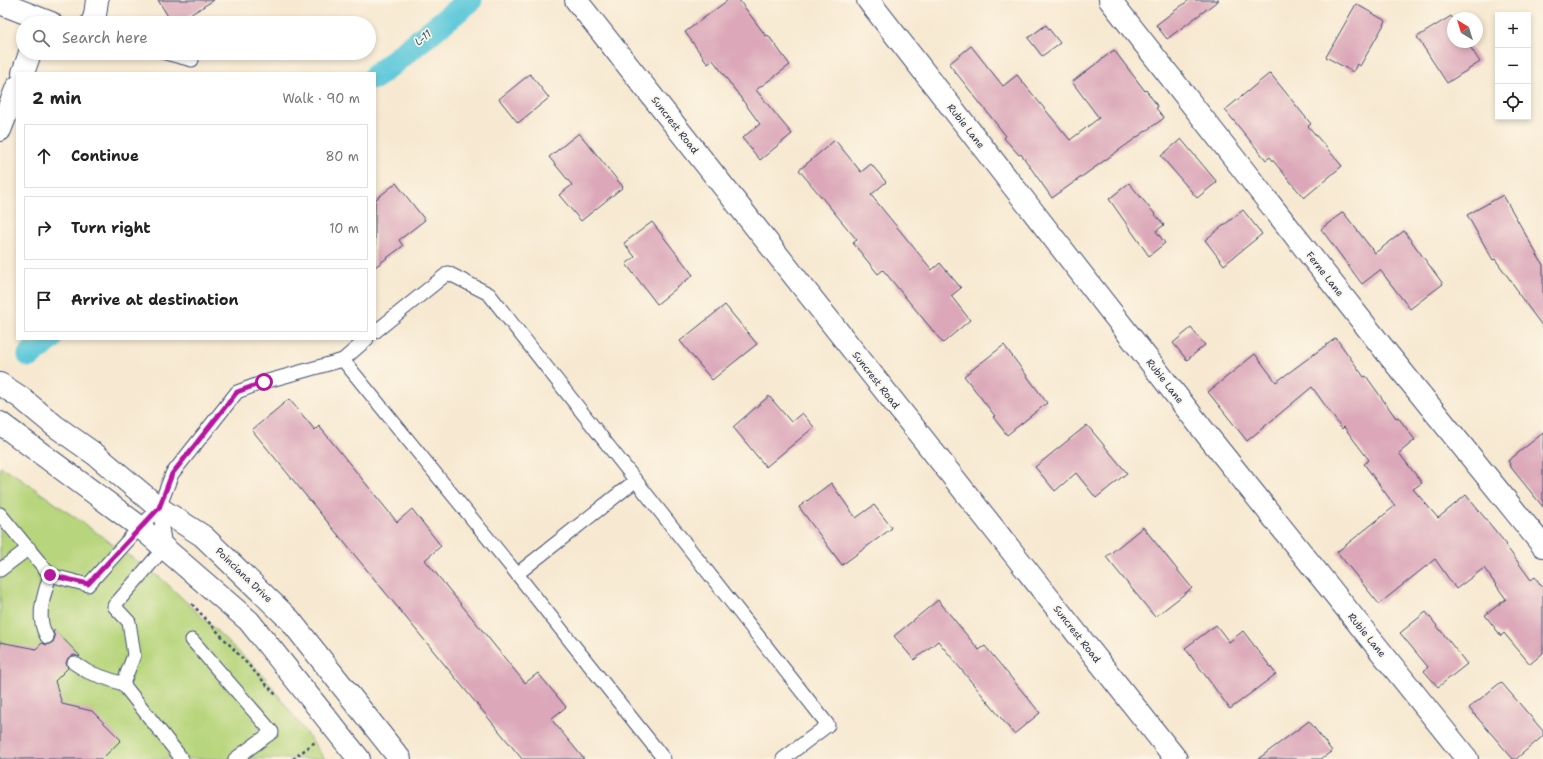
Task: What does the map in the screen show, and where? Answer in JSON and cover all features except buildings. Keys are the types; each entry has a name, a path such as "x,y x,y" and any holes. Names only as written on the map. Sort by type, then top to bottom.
{"street":[{"path":"95,16 97,0"},
{"name":"Suncrest Road","path":"576,0 1176,759"},
{"name":"Rubie Lane","path":"868,0 1211,440 1467,759"},
{"name":"Ferne Lane","path":"1110,0 1382,347 1543,546"},
{"path":"0,2 32,16"},
{"path":"22,72 27,60"},
{"path":"0,130 16,90"},
{"name":"Poinciana Drive","path":"0,384 20,397 55,426 96,455 159,508 203,536 290,620 400,759"},
{"path":"0,423 140,527 249,621 359,759"}],"lane":[{"path":"376,331 448,273 489,294 828,725 784,759"},
{"path":"0,514 50,575 88,584 159,508 172,474 237,392 264,382 343,360 366,340"},
{"path":"343,360 518,574 664,759"},
{"path":"518,574 635,481"},
{"path":"124,684 134,655 129,622 114,606 165,548 159,508"},
{"path":"0,570 28,548"},
{"path":"47,637 43,630 40,608 50,575"},
{"path":"192,640 272,732 236,759"},
{"path":"74,663 88,672 124,684 182,759"}],"path":[{"path":"188,601 277,696"},
{"path":"293,759 317,740"}],"green space":[{"path":"0,467 11,472 162,579 264,676 325,759 0,759"}],"waterway":[{"name":"L-11","path":"376,76 470,0"},
{"name":"L-11","path":"30,355 49,340"}],"route":[{"path":"50,575 88,584 159,508 172,474 237,392 264,382"}]}
